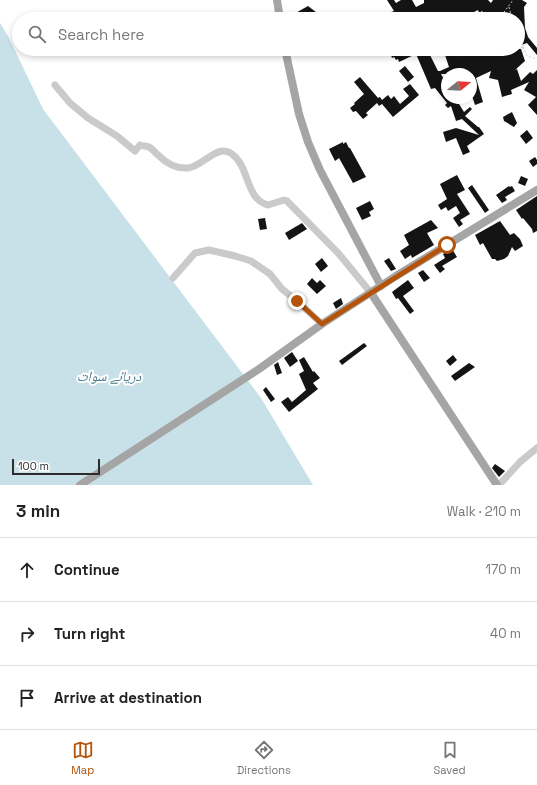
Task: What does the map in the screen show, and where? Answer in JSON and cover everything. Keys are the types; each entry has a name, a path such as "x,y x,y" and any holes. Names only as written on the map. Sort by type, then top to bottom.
{"main road":[{"path":"277,0 279,12"},
{"path":"286,56 308,142 320,170 381,286"},
{"path":"80,485 259,369 322,324 537,190"},
{"path":"371,293 498,485"}],"street":[{"path":"55,85 70,103 88,118 117,136 135,151 140,145 148,147 165,162 179,168 194,167 218,151 223,150 232,154 239,161 246,174 252,191 259,201 268,205 284,200 287,201 339,254 371,293"},
{"path":"173,278 195,253 209,250 235,256 251,261 270,274 282,289 322,324"},
{"path":"498,485 520,462 537,448"}],"path":[{"path":"504,12 513,0"},
{"path":"509,6 510,12"},
{"path":"525,52 527,56 537,59"}],"water":[{"name":"دریائے سوات","path":"0,23 12,44 12,56 18,56 43,109 261,398 313,485 0,485"}],"building":[{"path":"387,0 394,0 396,3 401,0 412,0 416,7 424,3 424,0 488,0 491,3 493,0 522,0 527,3 524,7 524,12 479,12 478,10 474,12 391,12 394,11"},
{"path":"308,6 316,12 297,12"},
{"path":"525,28 528,37 537,48 537,55 527,43 525,44"},
{"path":"391,56 412,56 399,62 398,59 396,60 394,57 392,58"},
{"path":"417,56 430,56 438,71 441,71 441,96 435,88 431,89"},
{"path":"445,56 523,56 525,61 515,70 517,69 521,81 530,72 533,74 537,70 537,115 528,105 536,97 524,90 529,82 511,90 512,94 502,97 498,80 489,78 491,71 477,78 477,68 447,68 449,67"},
{"path":"405,66 414,77 408,82 399,71"},
{"path":"360,77 378,98 380,97 382,100 388,95 391,99 394,96 400,104 409,96 403,89 410,84 419,95 393,117 382,104 379,106 377,103 366,113 368,115 363,119 356,111 353,112 350,108 364,94 354,82"},
{"path":"477,81 483,102 475,105 477,104"},
{"path":"459,104 464,112 470,107 472,109 465,116 479,127 484,134 467,146 470,152 463,155 456,138 446,142 443,132 456,128 479,135 462,119 456,121 451,106 448,108 445,105"},
{"path":"512,112 517,123 514,127 504,121 503,117"},
{"path":"527,130 533,138 526,144 520,136"},
{"path":"343,142 343,144 346,142 350,148 366,177 353,183 339,158 335,161 329,149"},
{"path":"535,157 537,164 533,167 529,161"},
{"path":"457,175 465,190 457,194 470,214 460,220 463,224 459,227 453,218 460,213 456,206 448,211 446,207 441,210 438,205 447,199 440,184"},
{"path":"521,176 528,179 525,186 518,183"},
{"path":"472,185 489,210 485,213 468,188"},
{"path":"509,186 512,186 515,191 505,197 507,200 502,203 496,195"},
{"path":"537,196 537,231 533,233 532,229 523,218 522,219 516,210"},
{"path":"370,201 374,209 369,212 371,216 362,220 356,208"},
{"path":"265,218 267,229 260,230 258,219"},
{"path":"431,220 438,228 427,233 434,245 412,258 411,255 405,259 400,251 409,245 404,235"},
{"path":"500,221 510,235 514,233 520,239 523,246 515,251 512,247 508,256 497,261 492,259 483,243 480,245 475,235"},
{"path":"302,223 307,229 289,240 285,233"},
{"path":"452,249 457,257 442,266 445,269 440,273 434,265 445,258 443,254"},
{"path":"322,258 328,266 321,272 315,264"},
{"path":"389,258 396,269 391,271 384,261"},
{"path":"423,270 430,278 424,282 418,273"},
{"path":"312,278 317,283 320,280 326,286 317,294 307,284"},
{"path":"408,280 414,288 403,296 414,311 410,314 398,298 396,299 392,292"},
{"path":"341,298 343,304 336,309 333,303"},
{"path":"364,343 367,346 342,365 339,361"},
{"path":"292,352 298,361 290,367 284,358"},
{"path":"453,355 457,360 450,366 446,361"},
{"path":"304,357 313,372 314,371 320,378 313,383 318,389 289,412 281,402 288,397 292,402 306,390 299,374 304,371 299,360"},
{"path":"278,362 282,373 277,375 274,365"},
{"path":"469,363 475,367 455,381 451,376"},
{"path":"266,387 275,399 271,402 263,390"},
{"path":"495,464 505,471 499,477 492,468"}],"route":[{"path":"297,301 322,324 447,245"}]}
